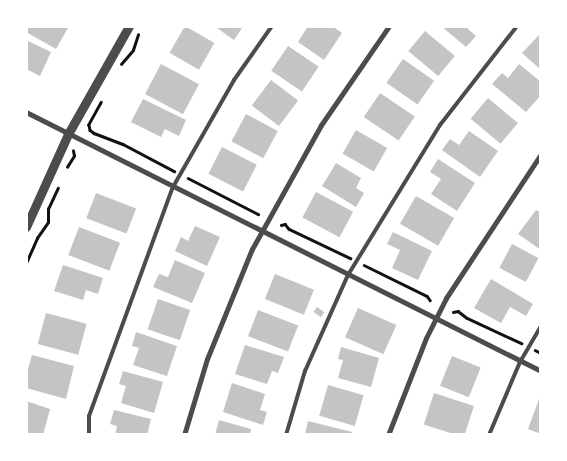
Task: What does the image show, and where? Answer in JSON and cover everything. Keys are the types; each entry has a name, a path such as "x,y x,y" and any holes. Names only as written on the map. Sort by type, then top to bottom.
{"street":[{"path":"26,227 68,134 129,26"},
{"path":"184,435 207,359 262,231 321,125 388,26"},
{"path":"26,112 541,372"},
{"path":"388,435 399,402 435,319 459,274 541,154"}],"lane":[{"path":"89,435 89,416 173,186 234,80 272,26"},
{"path":"286,435 304,371 348,275 440,125 517,26"},
{"path":"489,435 520,362 541,326"}],"path":[{"path":"117,71 133,50 138,33"},
{"path":"84,127 89,125 101,101"},
{"path":"64,175 74,156 73,150"},
{"path":"26,263 37,238 48,222 48,209 60,183"},
{"path":"453,312 458,311 467,318 541,353"}],"building":[{"path":"26,26 69,26 56,49 26,32"},
{"path":"185,26 214,43 199,70 170,53"},
{"path":"214,26 239,26 242,28 234,40"},
{"path":"308,26 332,26 342,33 324,60 298,42"},
{"path":"441,26 470,26 468,29 476,36 466,47"},
{"path":"425,31 455,56 438,76 408,51"},
{"path":"541,33 541,70 522,53"},
{"path":"26,40 51,52 40,76 26,69"},
{"path":"288,46 319,67 302,92 271,71"},
{"path":"403,59 434,81 417,105 386,83"},
{"path":"161,64 199,84 183,114 145,94"},
{"path":"519,64 541,82 541,95 526,112 492,84 502,73 508,78"},
{"path":"271,80 298,100 279,126 252,106"},
{"path":"380,93 415,116 399,141 364,117"},
{"path":"488,98 518,123 501,144 471,119"},
{"path":"143,99 186,120 179,136 165,129 161,137 131,122"},
{"path":"246,114 278,131 263,158 231,141"},
{"path":"356,130 387,148 374,171 342,153"},
{"path":"469,131 498,151 480,177 442,150 450,139 459,145"},
{"path":"222,147 257,165 243,191 208,174"},
{"path":"438,159 475,183 457,211 431,194 441,179 430,172"},
{"path":"336,163 361,178 356,188 364,193 356,207 322,186"},
{"path":"316,192 353,212 339,237 302,218"},
{"path":"96,193 136,208 126,234 86,218"},
{"path":"416,196 454,218 438,246 400,224"},
{"path":"536,210 541,213 541,250 518,234"},
{"path":"195,226 220,237 207,266 175,251 181,237 188,241"},
{"path":"79,227 120,243 109,271 68,255"},
{"path":"393,232 432,251 418,280 392,268 400,250 387,244"},
{"path":"512,244 538,258 526,282 499,268"},
{"path":"175,260 205,273 192,303 153,287 159,274 168,277"},
{"path":"63,265 103,278 98,294 86,290 83,300 54,291"},
{"path":"275,274 314,290 304,315 265,299"},
{"path":"491,279 533,304 526,316 510,307 501,323 474,308"},
{"path":"158,299 190,310 180,340 148,329"},
{"path":"317,307 324,312 321,317 313,312"},
{"path":"358,308 396,325 383,354 345,337"},
{"path":"258,310 298,325 288,352 248,336"},
{"path":"46,313 87,324 78,355 38,344"},
{"path":"136,332 177,346 167,376 133,365 139,348 132,346"},
{"path":"245,345 284,357 278,373 272,371 267,384 235,374"},
{"path":"341,347 379,358 371,387 338,378 343,360 338,359"},
{"path":"32,355 74,366 66,399 26,388 26,376"},
{"path":"452,356 481,368 469,397 440,386"},
{"path":"123,371 163,382 154,413 121,403 126,386 119,384"},
{"path":"232,383 265,394 260,410 267,412 263,425 223,412"},
{"path":"328,385 364,395 355,426 319,416"},
{"path":"434,393 474,406 465,435 456,435 424,424"},
{"path":"539,399 541,399 541,434 528,429"},
{"path":"26,401 50,409 43,435 26,435"},
{"path":"114,410 151,419 147,435 115,435 117,426 110,424"},
{"path":"219,420 251,429 250,435 215,435"},
{"path":"308,421 352,432 351,435 305,435"}]}
